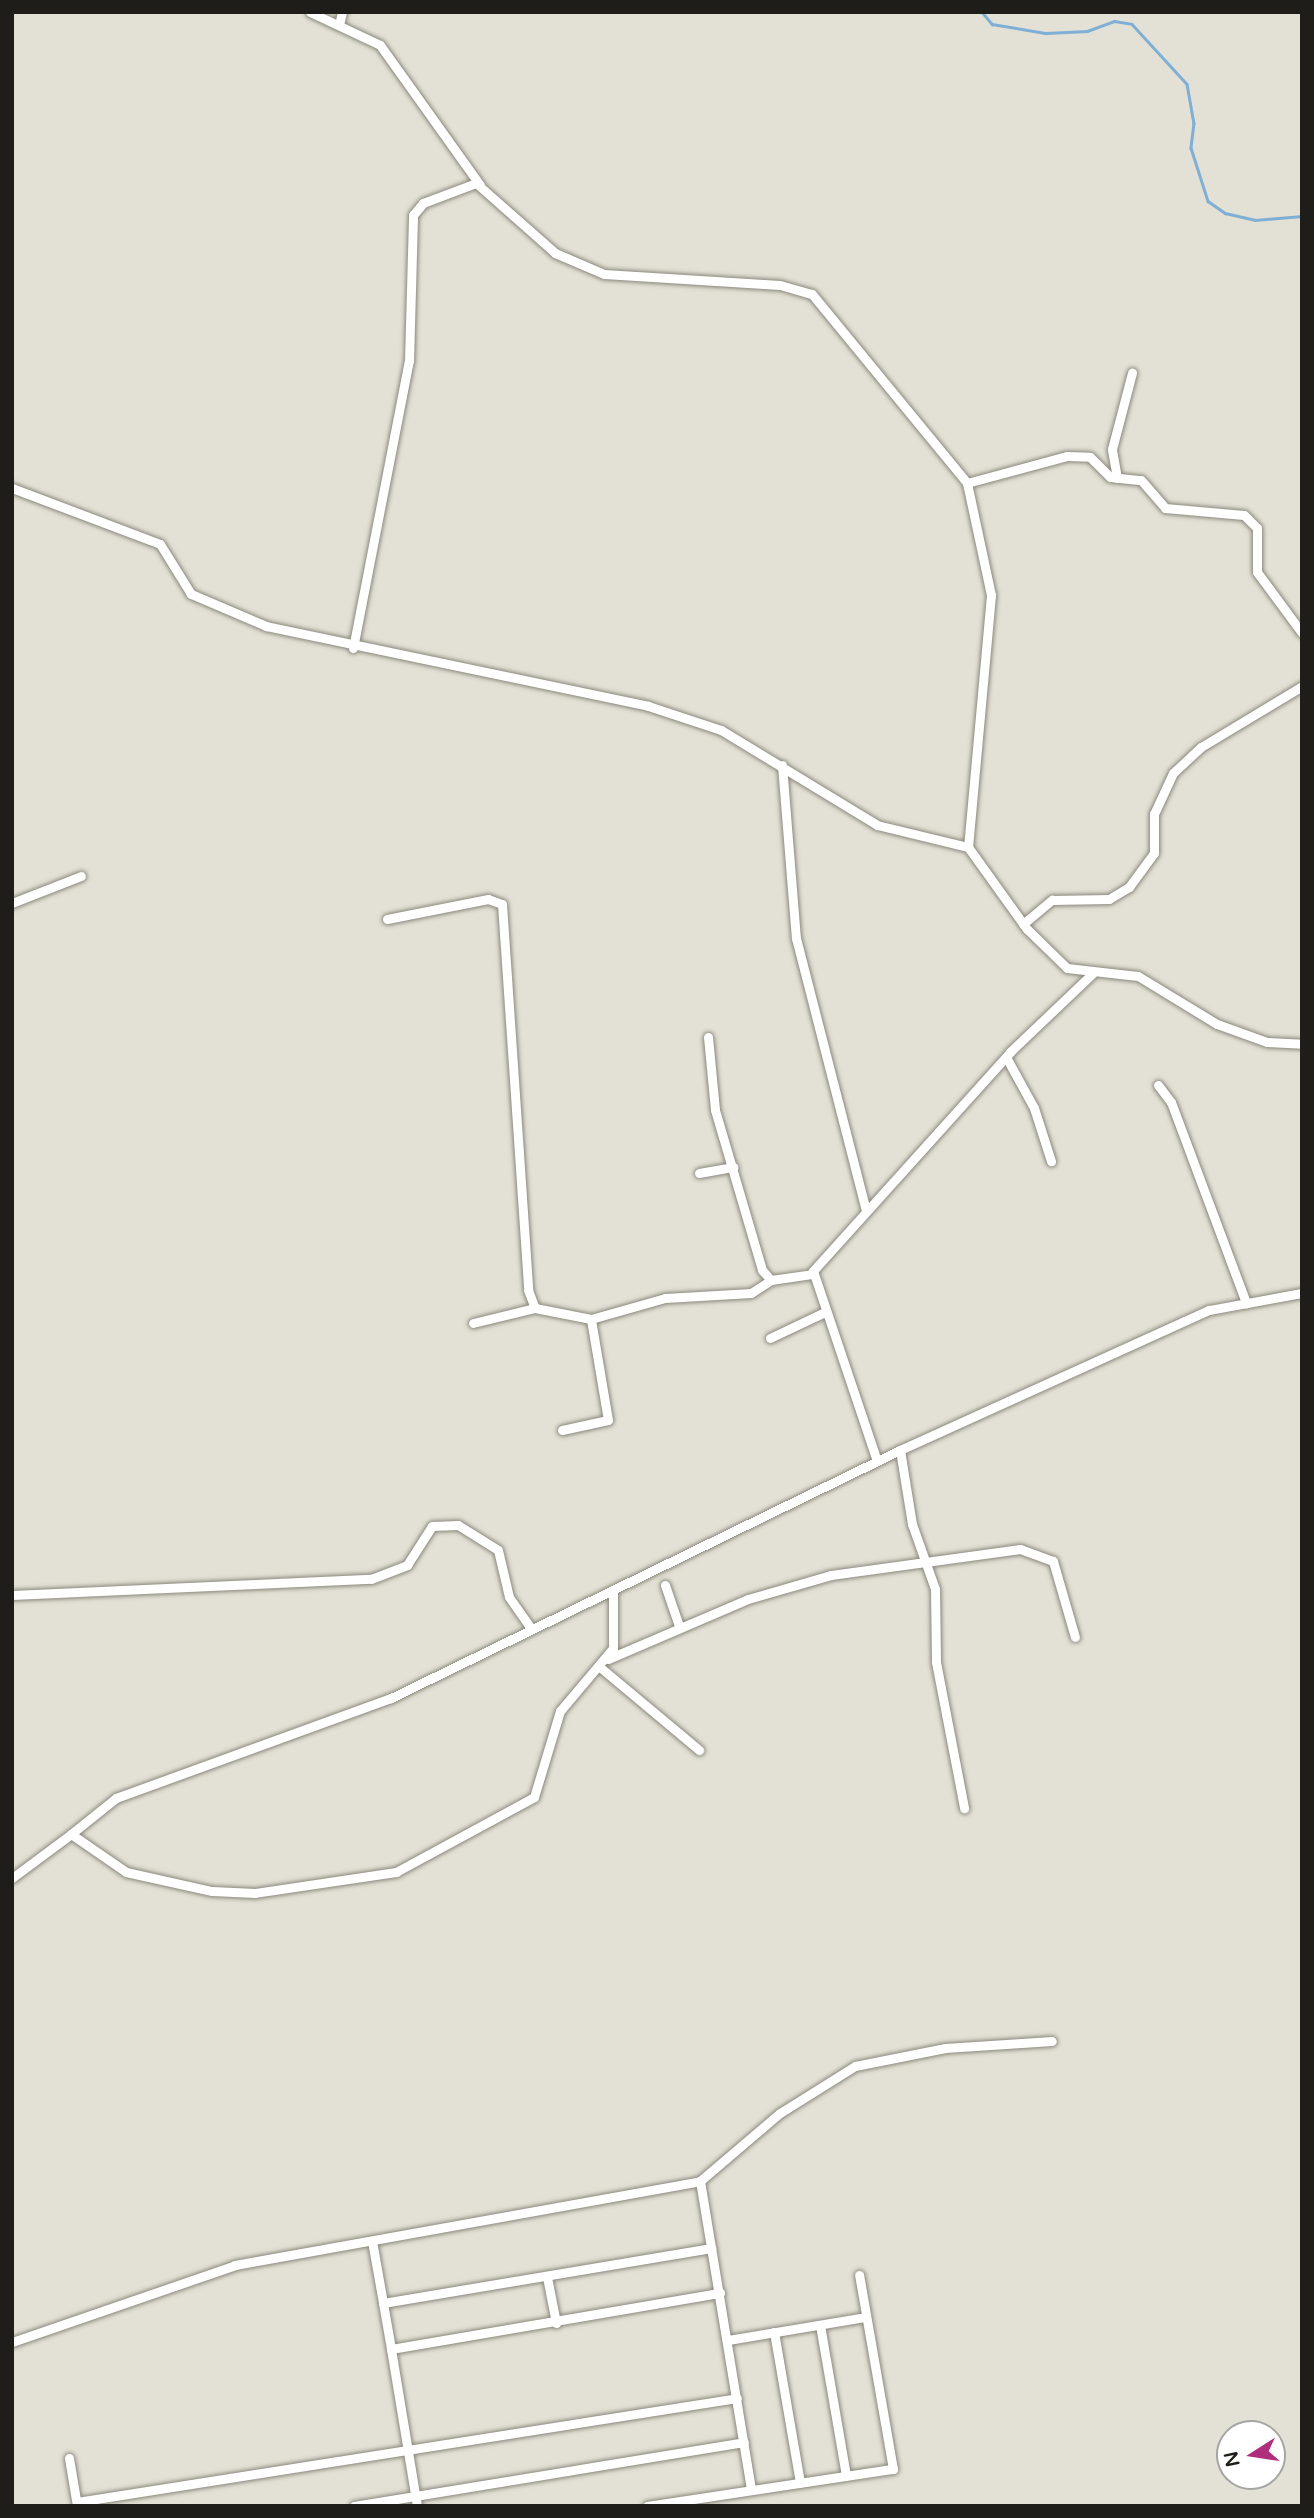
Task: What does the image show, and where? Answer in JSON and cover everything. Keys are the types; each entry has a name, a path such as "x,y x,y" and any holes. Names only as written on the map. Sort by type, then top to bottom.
{"street":[{"path":"310,12 380,45 396,62 480,185 555,253 604,274 780,285 812,294 968,483 991,595 968,847 1023,924 1056,961 1093,974 1138,976 1217,1024 1267,1042 1302,1044"},
{"path":"339,25 342,12"},
{"path":"353,648 409,361 413,215 423,203 456,187 480,185"},
{"path":"1116,478 1112,449 1132,373"},
{"path":"968,483 1076,456 1095,459 1116,478 1136,478 1165,508 1233,512 1252,520 1257,572 1302,634"},
{"path":"12,488 160,544 198,599 229,606 266,626 353,648 648,706 721,730 877,825 968,847"},
{"path":"1023,924 1052,900 1109,899 1129,887 1154,853 1154,814 1173,773 1201,747 1302,686"},
{"path":"782,765 796,938 866,1210"},
{"path":"12,903 81,876"},
{"path":"387,919 488,899 502,904 528,1283 535,1308"},
{"path":"473,1323 535,1308 591,1319 665,1298 751,1293 771,1280 812,1274 866,1210 1006,1057 1093,974"},
{"path":"708,1037 715,1110 771,1280"},
{"path":"1006,1057 1034,1108 1051,1161"},
{"path":"1158,1085 1171,1102 1246,1303"},
{"path":"699,1173 733,1167"},
{"path":"812,1274 877,1461"},
{"path":"12,1878 116,1798 254,1753 391,1698 900,1450 1209,1310 1302,1293"},
{"path":"770,1338 825,1312"},
{"path":"562,1430 608,1420 591,1319"},
{"path":"900,1450 922,1560 935,1589 936,1662 964,1808"},
{"path":"12,1595 372,1579 407,1565 428,1529 458,1525 498,1550 509,1597 531,1629"},
{"path":"608,1659 679,1626 831,1575 922,1560 1020,1549 1045,1554 1062,1582 1075,1637"},
{"path":"665,1585 679,1626"},
{"path":"71,1834 126,1872 202,1889 255,1892 386,1876 528,1805 539,1789 561,1711 608,1659 615,1638 613,1590"},
{"path":"601,1668 699,1750"},
{"path":"12,2343 235,2265 700,2181 780,2113 855,2066 945,2048 1052,2041"},
{"path":"700,2181 751,2489"},
{"path":"372,2241 416,2501"},
{"path":"383,2303 711,2248"},
{"path":"647,2506 893,2469 859,2275"},
{"path":"547,2277 556,2323"},
{"path":"391,2349 720,2293"},
{"path":"728,2340 866,2317"},
{"path":"820,2325 846,2476"},
{"path":"774,2333 800,2483"},
{"path":"69,2458 77,2504 737,2398"},
{"path":"354,2506 416,2501 744,2442"}],"waterway":[{"path":"982,12 992,24 1046,33 1087,31 1114,21 1132,24 1187,84 1194,123 1191,148 1208,201 1225,213 1255,220 1302,216"}]}
